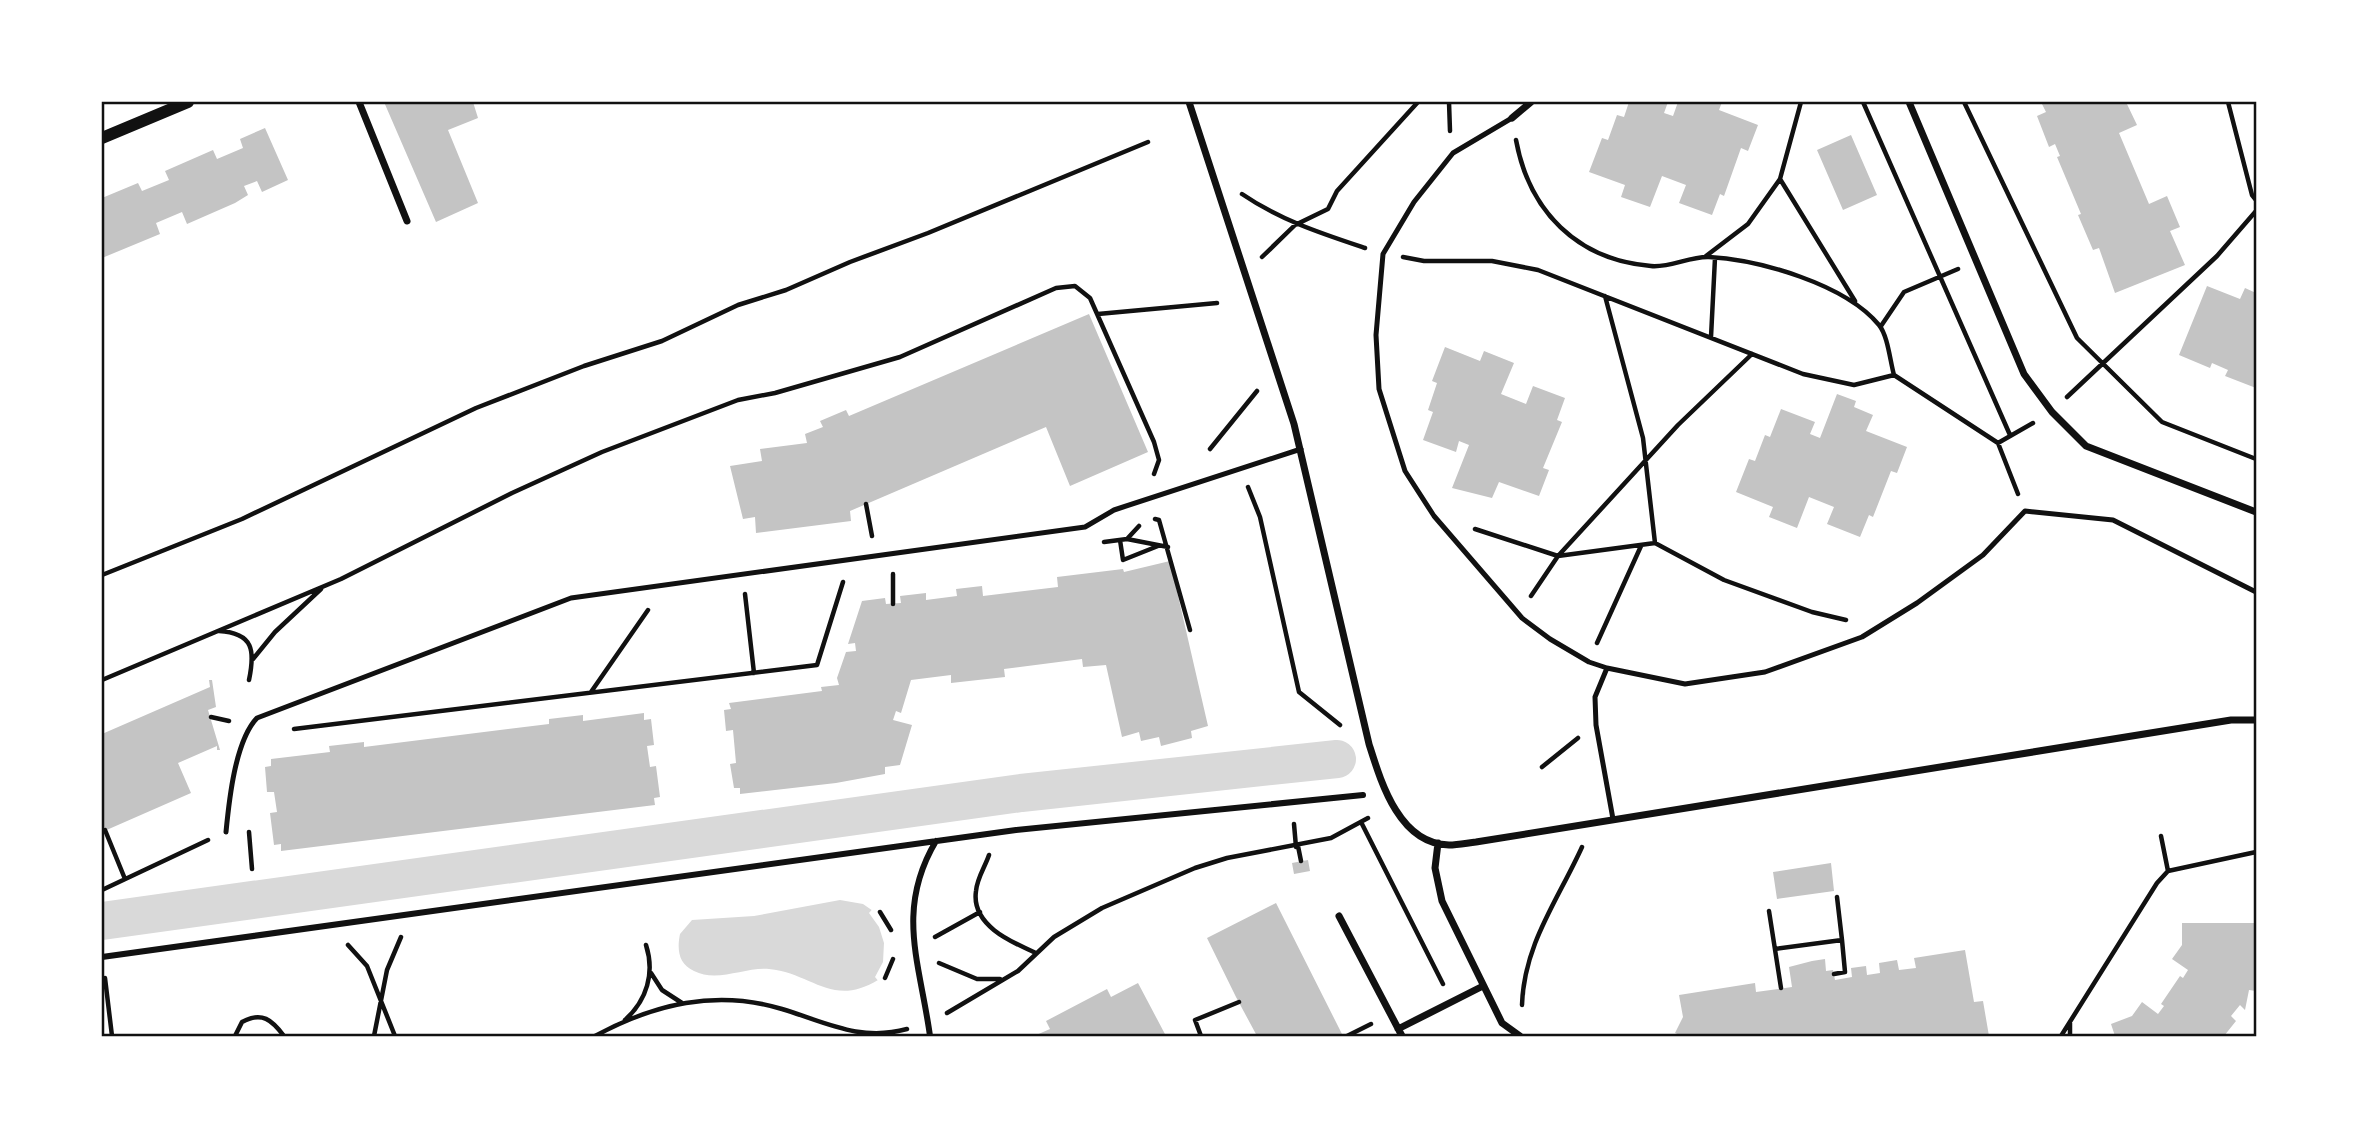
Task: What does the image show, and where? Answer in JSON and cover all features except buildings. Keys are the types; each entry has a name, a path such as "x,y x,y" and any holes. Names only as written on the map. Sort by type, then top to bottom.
{"street":[{"path":"102,138 188,102"},
{"path":"359,102 407,221"},
{"path":"1189,102 1301,449 1364,722 1381,781 1404,821 1438,843 1460,844 2217,722 2256,720"},
{"path":"1512,118 1531,102"},
{"path":"1909,102 2024,374 2052,412 2086,446 2256,512"},
{"path":"102,957 992,833 1363,796"},
{"path":"930,1037 917,957 913,896 936,841"},
{"path":"1438,843 1436,883 1502,1023 1520,1037"},
{"path":"1339,916 1402,1037"},
{"path":"1398,1028 1483,986"}],"lane":[{"path":"1512,118 1453,153 1413,202 1383,254 1377,335 1379,389 1405,471 1434,516 1522,618 1589,662 1685,684 1765,672 1862,637 1917,603 1983,555 2025,511 2113,520 2256,592"},
{"path":"226,832 231,785 250,729 257,718 571,598 1085,527 1114,510 1301,449"},
{"path":"1607,668 1594,697 1596,725 1613,819"}],"path":[{"path":"1262,258 1295,225 1328,209 1337,191 1418,102"},
{"path":"1705,257 1748,224 1780,179 1801,102"},
{"path":"1863,102 2010,435"},
{"path":"1964,102 2077,338 2162,422 2256,459"},
{"path":"2228,102 2252,195 2256,200"},
{"path":"1512,118 1521,169 1557,228 1599,256 1653,267 1705,257 1753,263 1838,293 1857,305 1881,326 1894,375 1997,443 2025,511"},
{"path":"102,575 242,519 476,408 584,366 662,341 738,305 786,290 1148,142"},
{"path":"1780,179 1857,305"},
{"path":"1241,193 1295,225 1383,254 1424,261 1492,261 1538,270 1803,374 1854,385 1894,375"},
{"path":"1997,443 2052,412 2217,256 2256,211"},
{"path":"1711,338 1715,258"},
{"path":"1881,326 1904,292 1977,262"},
{"path":"102,680 324,586 512,493 700,412 900,357 1056,288 1075,286 1086,292 1154,442 1158,468"},
{"path":"1605,295 1646,462 1655,543"},
{"path":"1098,314 1217,303"},
{"path":"1522,618 1533,592 1558,556 1678,425 1752,354"},
{"path":"1210,449 1257,391"},
{"path":"1248,486 1259,517 1299,692 1340,725 1344,738"},
{"path":"866,504 873,536"},
{"path":"1434,516 1558,556 1655,543 1724,580 1812,612 1847,620 1862,637"},
{"path":"1159,520 1190,630"},
{"path":"1092,542 1120,540 1168,547"},
{"path":"1120,540 1123,561 1159,545"},
{"path":"1589,662 1641,545"},
{"path":"892,570 893,604"},
{"path":"285,730 817,665 845,576"},
{"path":"253,659 275,632 324,586"},
{"path":"744,590 754,673"},
{"path":"591,693 654,601"},
{"path":"215,631 234,632 251,646 253,659 249,680"},
{"path":"211,717 236,723"},
{"path":"1542,767 1596,725"},
{"path":"595,1037 621,1023 682,1003 714,999 746,1001 865,1034 895,1032 929,1023 1011,975 1065,929 1102,908 1195,868 1227,858 1331,838 1371,815 1363,796"},
{"path":"249,822 252,869"},
{"path":"1361,822 1452,1002"},
{"path":"1522,1005 1523,980 1541,929 1593,822"},
{"path":"105,830 125,879"},
{"path":"102,890 226,832"},
{"path":"992,833 989,856 975,891 980,912 997,933 1036,953"},
{"path":"2161,836 2168,871"},
{"path":"1298,846 1301,861"},
{"path":"2061,1037 2157,883 2168,871 2256,852"},
{"path":"1835,974 1845,972 1838,897"},
{"path":"1769,911 1781,988"},
{"path":"916,947 980,912"},
{"path":"374,1037 389,962 414,914"},
{"path":"332,926 367,966 395,1037"},
{"path":"1775,949 1842,940"},
{"path":"621,1023 639,1004 648,985 650,971 646,945"},
{"path":"102,957 113,1037"},
{"path":"917,957 933,960 976,979 991,981 1011,975"},
{"path":"650,971 662,990 682,1003"},
{"path":"1201,1037 1195,1020 1239,1002"},
{"path":"235,1037 242,1023 259,1017 270,1019 284,1037"},
{"path":"2070,1022 2070,1037"},
{"path":"1346,1037 1364,1027"}],"shaded area":[{"path":"840,900 863,904 876,913 889,945 878,980 862,988 835,990 798,976 769,969 722,975 703,974 689,968 680,956 680,934 692,920 754,916"}],"pier":[{"path":"875,906 887,925 892,945 891,965 880,983 875,977 883,962 884,943 879,927 869,913"}],"waterway":[{"path":"102,921 1021,793 1337,759"}]}
